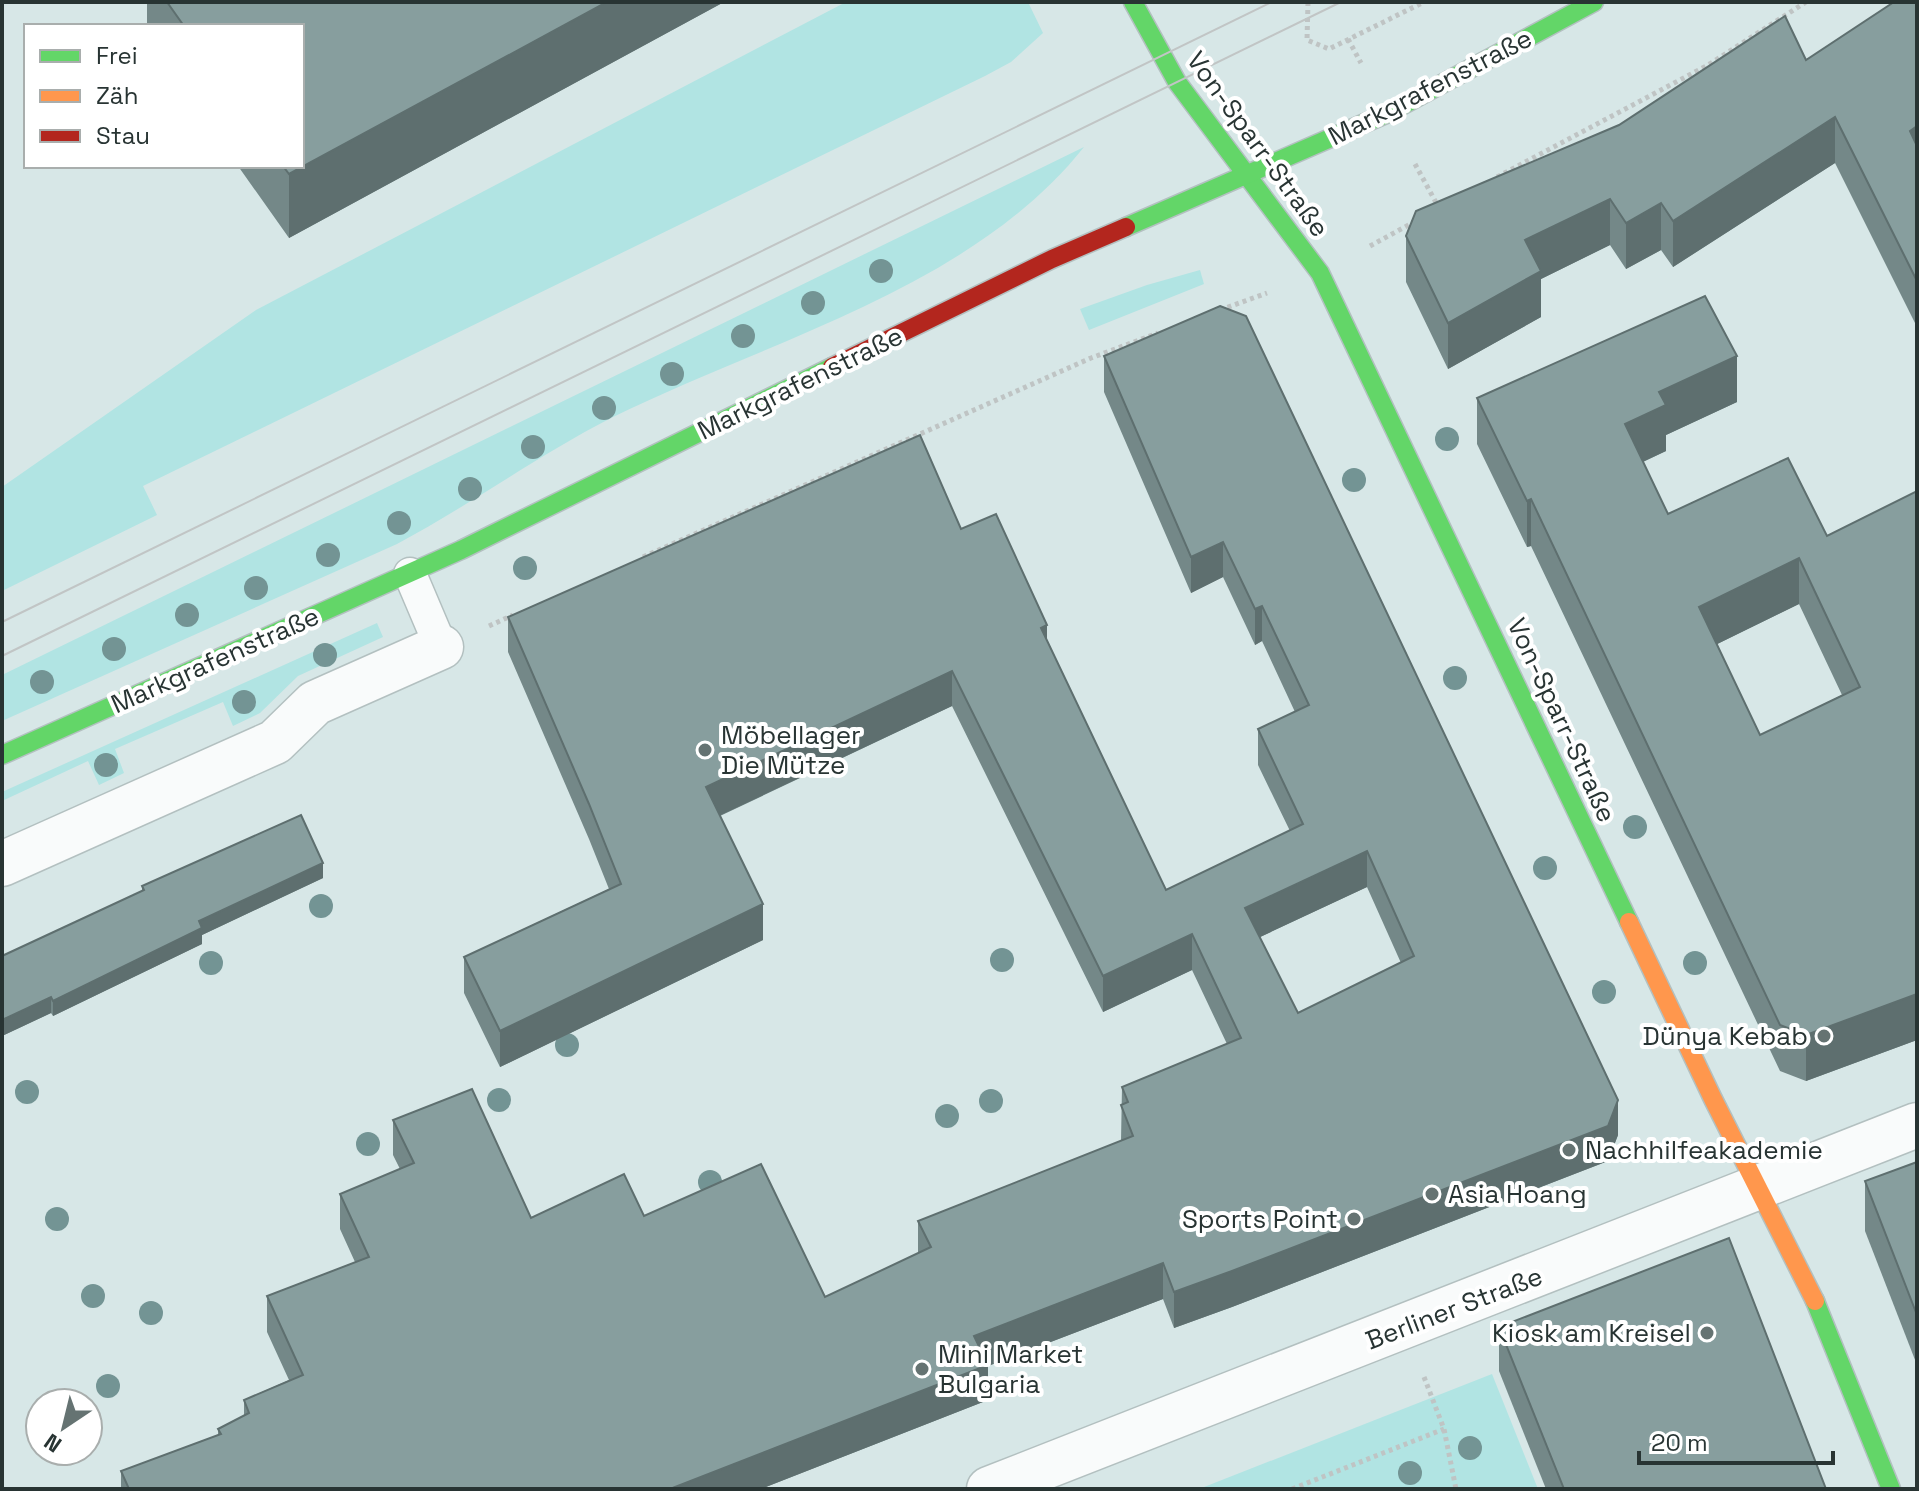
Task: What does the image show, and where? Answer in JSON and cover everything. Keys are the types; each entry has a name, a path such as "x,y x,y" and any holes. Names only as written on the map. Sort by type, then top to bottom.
{"main road":[{"name":"Von-Sparr-Straße","path":"1133,2 1177,82 1320,273 1757,1189 1808,1284 1891,1489"},
{"name":"Markgrafenstraße","path":"2,755 410,574 1052,259 1388,113 1594,2"}],"street":[{"path":"2,864 275,742 315,703 441,647"},
{"name":"Berliner Straße","path":"989,1489 1917,1125"}],"lane":[{"path":"410,574 441,647"}],"path":[{"path":"1308,2 1307,40 1329,49 1424,2"},
{"path":"1493,180 1708,65 1806,2"},
{"path":"1410,154 1439,208"},
{"path":"1206,315 1320,273 1452,201"},
{"path":"629,564 1091,358 1163,331"},
{"path":"441,647 513,615"},
{"path":"1404,1328 1444,1429 1456,1489"},
{"path":"1292,1489 1444,1429"}],"shaded area":[{"path":"846,2 1028,2 1043,33 1011,62 985,76 143,486 157,515 2,591 2,487 256,310"},
{"path":"1084,147 1038,196 984,238 926,275 864,306 611,418 397,544 2,721 2,675"},
{"path":"1200,270 1204,284 1089,330 1080,309 1147,285"},
{"path":"377,623 383,637 298,676 260,713 233,726 223,702 115,749 124,773 99,785 88,761 2,801 2,792"},
{"path":"1492,1374 1538,1489 1199,1489"}],"building":[{"path":"167,2 607,2 304,166 304,24 183,24"},
{"path":"1894,2 1917,2 1917,126 1910,131 1917,146 1917,281 1835,117 1673,221 1661,203 1626,223 1610,199 1525,240 1541,271 1448,323 1406,236 1416,211 1619,125 1785,16 1806,60"},
{"path":"284,168 300,168 289,174"},
{"path":"1705,296 1737,356 1659,392 1666,405 1625,424 1668,514 1788,458 1827,536 1917,491 1917,994 1806,1035 1780,1025 1531,499 1527,501 1477,398","holes":["1799,558 1860,687 1760,735 1699,607"]},
{"path":"1220,306 1246,316 1618,1100 1608,1126 1174,1292 1163,1263 974,1336 988,1365 670,1489 129,1489 121,1471 221,1434 218,1429 249,1413 244,1400 303,1375 267,1296 369,1257 340,1194 414,1163 393,1120 472,1089 531,1218 624,1174 644,1216 761,1164 825,1297 931,1247 918,1221 1133,1136 1121,1105 1128,1102 1122,1087 1241,1038 1192,934 1103,976 952,671 706,787 763,904 500,1031 464,957 621,884 508,617 920,435 961,529 996,514 1047,625 1041,628 1166,890 1303,824 1258,729 1309,705 1262,606 1255,609 1223,542 1191,557 1104,356","holes":["1367,851 1414,956 1298,1013 1245,908"]},
{"path":"301,815 323,863 199,921 202,928 53,1001 51,997 2,1020 2,956 144,890 142,886"},
{"path":"1917,1162 1917,1315 1865,1181"},
{"path":"1729,1238 1826,1489 1564,1489 1499,1327"}],"tram line":[{"path":"2,622 1272,2"},
{"path":"2,656 1341,2"}],"traffic: fast":[{"path":"1133,2 1177,82 1320,273 1629,922"},
{"path":"1126,227 1388,113 1594,2"},
{"path":"2,755 461,550 832,367"},
{"path":"1815,1301 1891,1489"}],"traffic: slow":[{"path":"1629,922 1713,1099 1815,1301"}],"traffic: jam":[{"path":"832,367 1052,259 1126,227"}],"place":[{"name":"Möbellager Die Mütze","path":"705,750"},
{"name":"Dünya Kebab","path":"1824,1036"},
{"name":"Nachhilfeakademie","path":"1569,1150"},
{"name":"Asia Hoang","path":"1432,1194"},
{"name":"Sports Point","path":"1354,1219"},
{"name":"Kiosk am Kreisel","path":"1707,1333"},
{"name":"Mini Market Bulgaria","path":"922,1369"}]}
